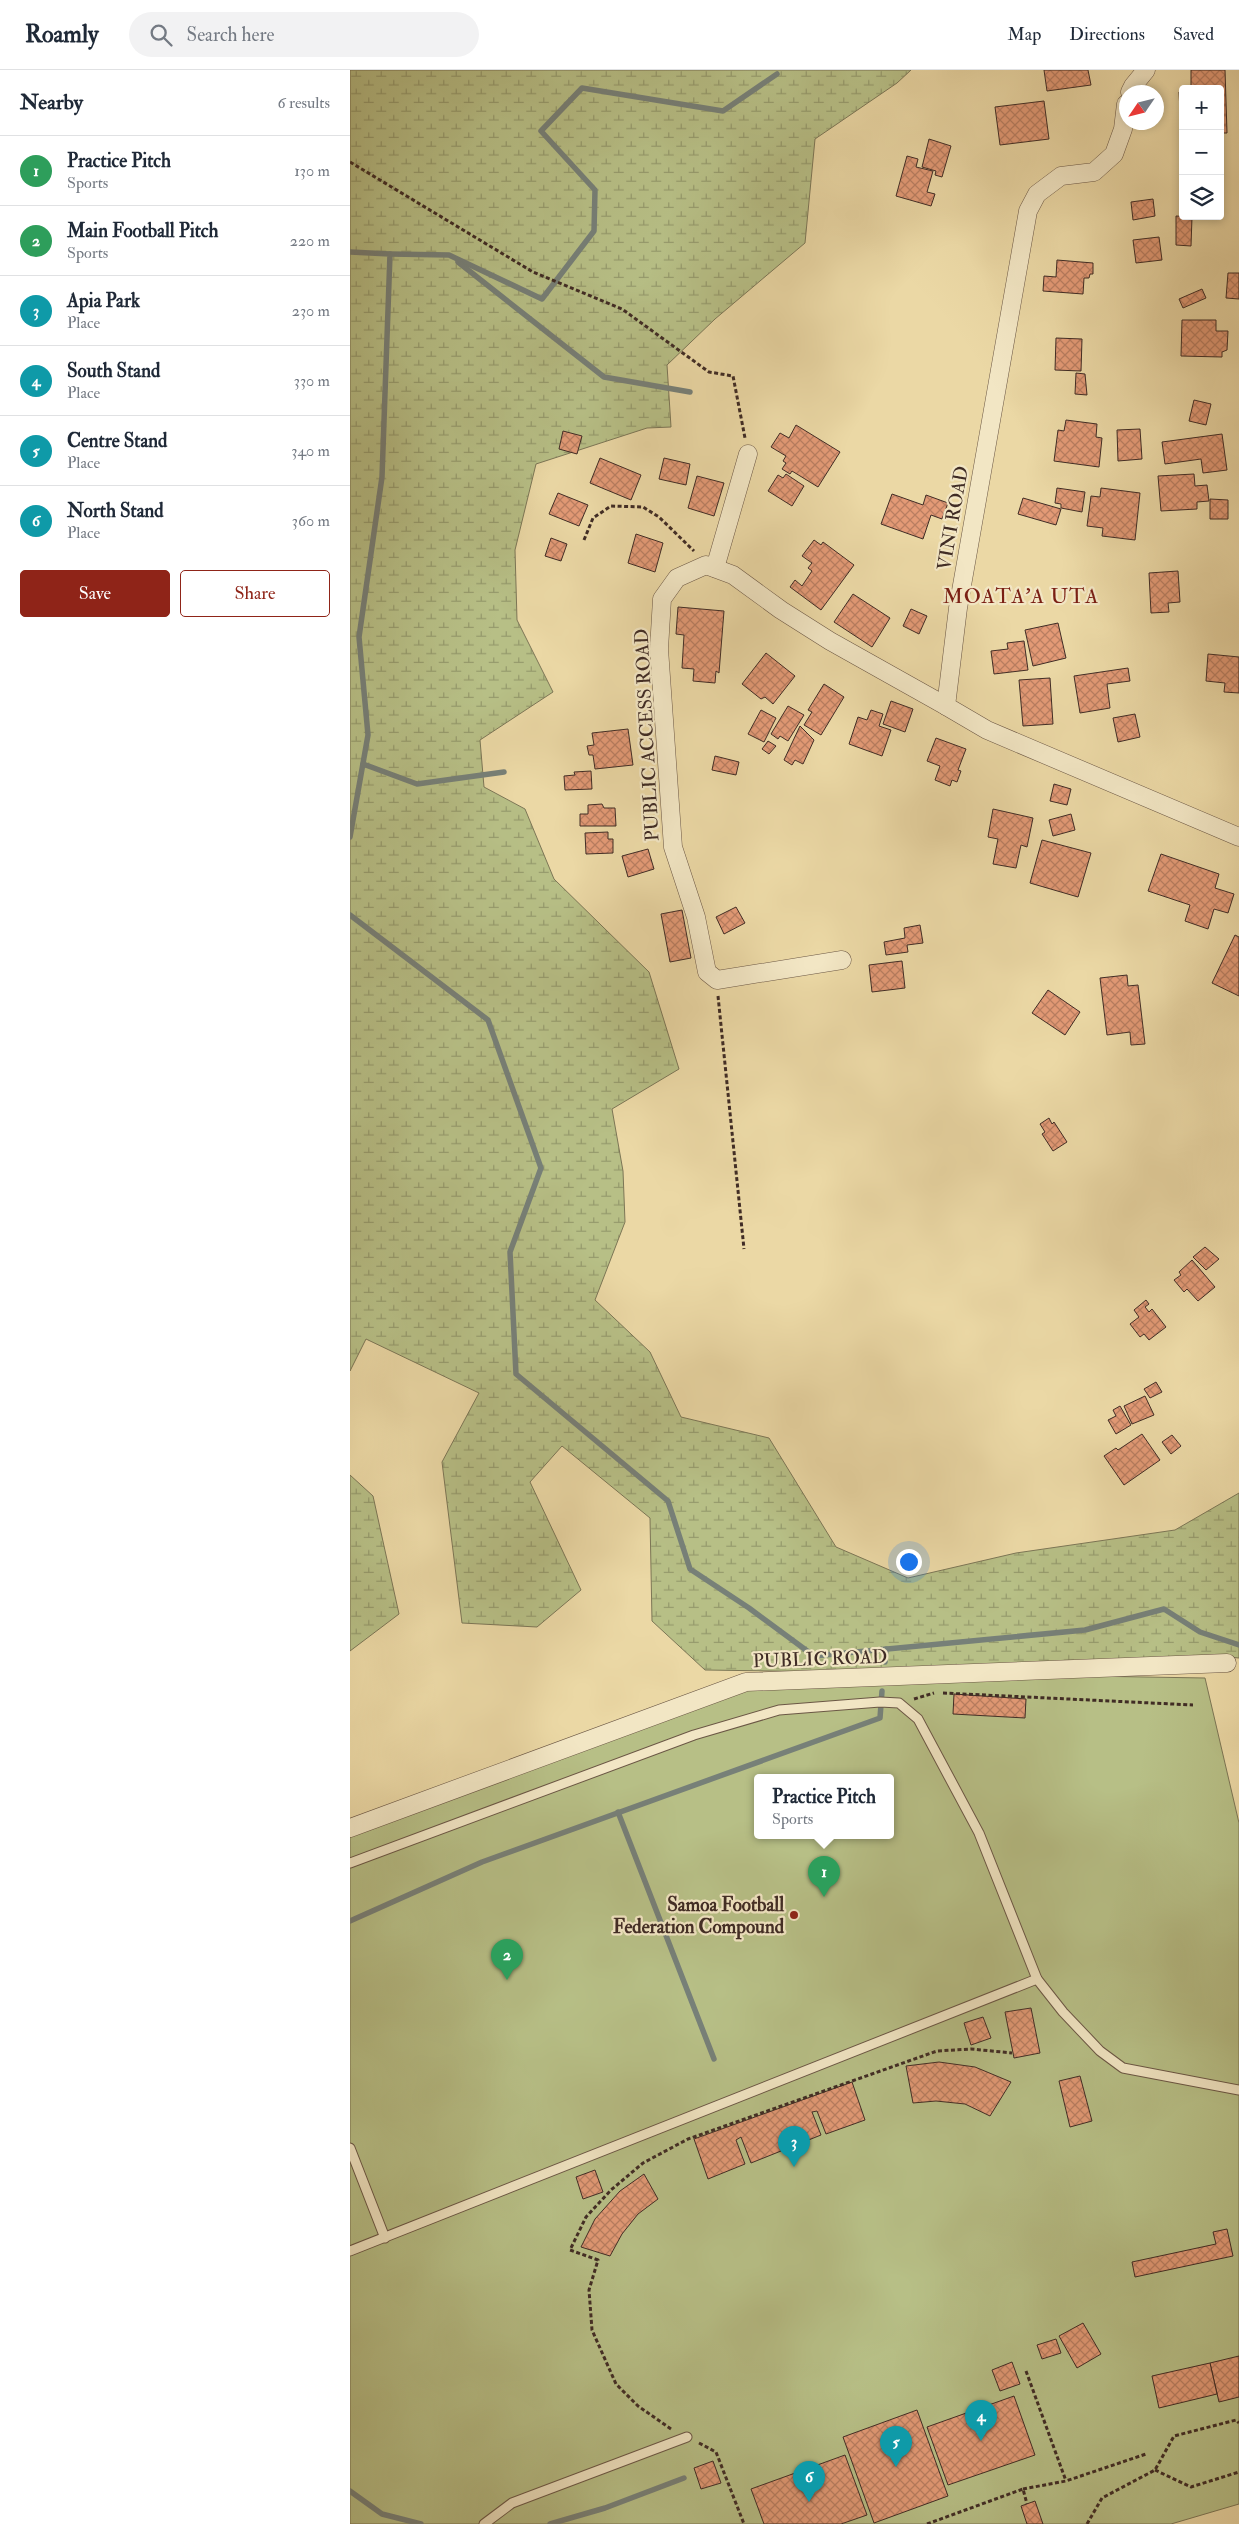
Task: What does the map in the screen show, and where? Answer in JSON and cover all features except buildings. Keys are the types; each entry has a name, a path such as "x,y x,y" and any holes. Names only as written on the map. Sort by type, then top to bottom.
{"street":[{"path":"1133,85 1146,70"},
{"name":"VINI ROAD","path":"946,706 958,608 1028,211 1037,194 1061,176 1094,172 1114,154 1122,130"},
{"path":"748,454 710,567 733,575 781,610 830,641 987,730 1239,837"},
{"name":"PUBLIC ACCESS ROAD","path":"710,567 677,578 662,599 659,649 673,847 696,917 707,972 717,980"},
{"path":"717,980 842,960"},
{"name":"PUBLIC ROAD","path":"350,1828 746,1682 1227,1663"}],"lane":[{"path":"350,1863 694,1735 779,1710 880,1702 894,1703 918,1719 979,1833 1037,1979 1063,2012 1100,2051 1123,2068 1239,2090"},
{"path":"350,2251 1037,1979"},
{"path":"350,2148 385,2238"},
{"path":"484,2524 512,2504 687,2437"}],"path":[{"path":"350,162 533,272 622,309 709,372 733,376 748,454"},
{"path":"584,540 593,518 611,506 643,507 659,517 710,567"},
{"path":"717,980 744,1249"},
{"path":"894,1703 935,1693 1193,1705"},
{"path":"744,2524 716,2452 661,2424 616,2384 592,2330 589,2290 598,2260 570,2250 586,2217 611,2190 643,2163 688,2139 937,2051 971,2049 1012,2053"},
{"path":"1026,2371 1066,2481"},
{"path":"1087,2524 1102,2498 1155,2470 1174,2436 1236,2420 1239,2423"},
{"path":"927,2524 1024,2490 1066,2481 1146,2454"},
{"path":"1155,2470 1192,2488 1239,2472"},
{"path":"1024,2490 1027,2504"}],"green space":[{"path":"350,70 911,70 897,83 815,139 805,243 715,319 667,365 671,427 647,428 536,464 515,550 517,620 553,692 480,740 484,787 525,809 554,879 649,972 679,1069 612,1109 623,1171 625,1222 595,1300 650,1352 681,1417 769,1438 836,1547 908,1578 1016,1553 1175,1530 1239,1493 1239,1658 1210,1655 972,1674 705,1670 652,1621 650,1518 562,1446 530,1482 581,1590 537,1627 462,1623 442,1462 479,1393 366,1339 350,1371"},
{"path":"350,1475 373,1496 399,1614 350,1651"},
{"path":"906,1673 1205,1678 1239,1823 1239,2504 1171,2524 350,2524 350,1829 740,1675"}],"waterway":[{"path":"390,254 449,255 542,299 594,231 595,190 541,131 582,88 723,111 777,74"},
{"path":"350,252 390,254 382,477 359,637 368,735 350,837"},
{"path":"458,262 604,377 690,392"},
{"path":"363,764 417,784 504,772"},
{"path":"350,915 488,1020 541,1168 510,1252 516,1374 668,1501 690,1569 749,1608 814,1656 1085,1630 1164,1609 1200,1632 1239,1645"},
{"path":"885,1662 886,1649"},
{"path":"350,1921 482,1862 880,1718 882,1691"},
{"path":"618,1812 714,2059"},
{"path":"550,2524 605,2508 684,2478"},
{"path":"350,2491 382,2514 421,2524"}],"place":[{"name":"Practice Pitch","path":"824,1897"},
{"name":"Samoa Football Federation Compound","path":"794,1915"},
{"name":"Main Football Pitch","path":"507,1980"},
{"name":"Apia Park","path":"794,2167"},
{"name":"South Stand","path":"981,2441"},
{"name":"Centre Stand","path":"896,2467"},
{"name":"North Stand","path":"809,2502"}],"district":[{"name":"MOATA'A UTA","path":"1021,596"}]}
